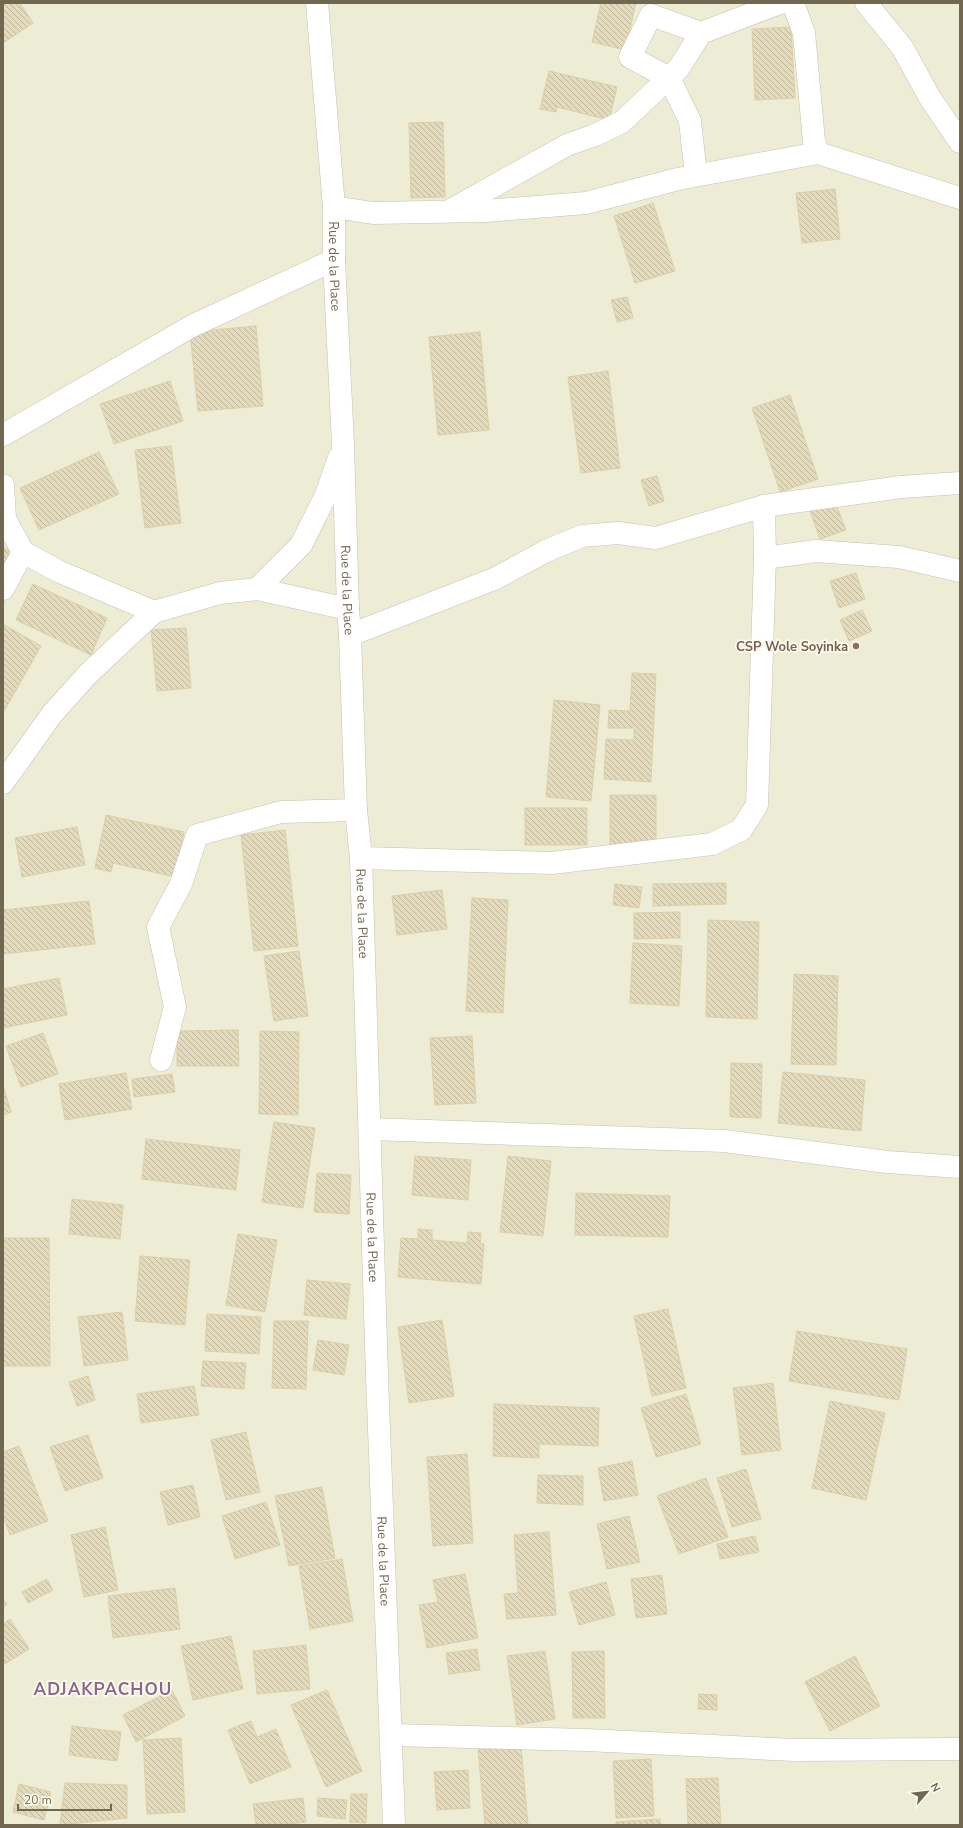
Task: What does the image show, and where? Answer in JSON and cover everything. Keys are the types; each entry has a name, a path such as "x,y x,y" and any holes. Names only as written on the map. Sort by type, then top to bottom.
{"street":[{"name":"Rue de la Place","path":"317,3 334,207 334,260 343,445 356,810 360,858 377,1376 394,1825"},
{"path":"448,212 567,145 595,135 622,122 679,68 701,33 780,3"},
{"path":"793,3 804,33 814,141 818,153"},
{"path":"866,3 902,47 930,98 960,142"},
{"path":"696,176 690,121 669,78 630,57 651,15 701,33"},
{"path":"334,207 373,213 448,212 485,211 586,203 696,176 818,153 960,198"},
{"path":"3,435 192,326 334,260"},
{"path":"257,589 301,545 326,495 343,445"},
{"path":"350,635 494,579 546,551 582,536 618,533 656,538 764,506 901,487 960,482"},
{"path":"3,485 4,519 23,552 58,571 154,612"},
{"path":"360,858 552,863 712,844 741,830 757,805 765,558 764,506"},
{"path":"3,589 23,552"},
{"path":"765,558 816,552 892,557 960,571"},
{"path":"3,783 52,714 88,674 154,612 220,593 257,589 348,609"},
{"path":"160,1060 175,1007 158,927 181,884 197,835 281,812 356,810"},
{"path":"370,1129 724,1141 887,1162 960,1167"},
{"path":"391,1735 587,1740 794,1750 960,1749"}],"shaded area":[{"path":"3,3 960,3 960,1825 3,1825"}],"building":[{"path":"3,3 20,3 33,23 3,43"},
{"path":"601,3 636,3 625,50 592,42"},
{"path":"791,27 795,98 755,100 752,29"},
{"path":"549,71 617,87 609,120 557,107 556,112 540,109"},
{"path":"443,122 445,197 411,198 409,123"},
{"path":"835,189 840,239 802,243 796,193"},
{"path":"653,203 675,271 635,283 614,216"},
{"path":"627,297 633,318 617,322 611,300"},
{"path":"256,326 263,406 198,411 190,332"},
{"path":"480,332 489,430 438,435 429,337"},
{"path":"608,371 620,468 581,473 568,377"},
{"path":"170,381 183,421 114,444 100,404"},
{"path":"790,395 818,479 780,492 752,408"},
{"path":"171,446 181,523 145,528 135,450"},
{"path":"99,452 119,494 39,530 20,488"},
{"path":"657,476 664,501 649,506 641,480"},
{"path":"834,499 846,530 820,539 809,508"},
{"path":"3,547 12,553 3,567"},
{"path":"856,573 865,599 839,608 830,581"},
{"path":"33,584 107,618 91,655 16,620"},
{"path":"862,610 872,631 849,641 840,620"},
{"path":"3,624 41,646 3,713"},
{"path":"186,628 191,688 157,691 151,630"},
{"path":"632,673 656,674 651,782 604,779 606,739 634,740 634,728 608,728 609,710 630,711"},
{"path":"554,700 600,705 591,801 546,797"},
{"path":"610,795 656,795 656,845 610,845"},
{"path":"525,808 587,808 587,845 525,845"},
{"path":"106,815 184,832 175,877 113,863 111,872 95,868"},
{"path":"77,827 85,865 22,877 15,838"},
{"path":"285,830 298,946 254,951 241,835"},
{"path":"726,883 726,904 653,906 653,884"},
{"path":"615,884 642,887 639,908 613,905"},
{"path":"442,890 447,929 397,935 392,896"},
{"path":"472,898 508,900 503,1013 466,1011"},
{"path":"89,901 95,944 3,954 3,910"},
{"path":"680,912 680,938 634,939 634,913"},
{"path":"708,920 759,922 757,1019 706,1017"},
{"path":"633,943 682,946 679,1006 630,1003"},
{"path":"299,951 308,1016 274,1021 264,956"},
{"path":"794,974 838,976 836,1065 791,1064"},
{"path":"59,978 67,1015 3,1028 3,989"},
{"path":"238,1030 239,1066 177,1066 177,1031"},
{"path":"260,1031 299,1032 298,1115 259,1114"},
{"path":"43,1033 58,1074 21,1087 6,1046"},
{"path":"472,1036 476,1103 435,1105 430,1038"},
{"path":"731,1063 762,1064 761,1118 730,1117"},
{"path":"783,1072 865,1080 861,1131 778,1123"},
{"path":"126,1073 132,1109 65,1120 59,1084"},
{"path":"172,1074 175,1092 134,1097 132,1079"},
{"path":"3,1085 11,1112 3,1115"},
{"path":"274,1122 315,1128 303,1208 262,1202"},
{"path":"146,1139 240,1150 236,1190 142,1179"},
{"path":"415,1156 471,1160 468,1200 412,1195"},
{"path":"508,1156 551,1161 543,1236 500,1232"},
{"path":"317,1173 351,1175 349,1214 314,1212"},
{"path":"576,1193 670,1196 668,1237 575,1235"},
{"path":"72,1199 123,1205 120,1239 69,1234"},
{"path":"418,1229 432,1230 432,1240 467,1243 468,1232 481,1233 480,1244 484,1244 481,1284 398,1277 401,1238 418,1239"},
{"path":"238,1234 277,1240 265,1312 226,1305"},
{"path":"3,1238 49,1238 50,1366 3,1366"},
{"path":"140,1256 190,1260 185,1325 135,1321"},
{"path":"307,1280 350,1284 346,1319 304,1315"},
{"path":"668,1309 686,1388 652,1396 634,1316"},
{"path":"122,1312 128,1360 84,1366 78,1317"},
{"path":"207,1314 261,1317 259,1354 205,1351"},
{"path":"442,1320 454,1396 409,1403 398,1327"},
{"path":"274,1321 308,1321 306,1389 272,1388"},
{"path":"797,1331 907,1349 899,1400 789,1381"},
{"path":"318,1340 349,1345 344,1375 313,1370"},
{"path":"203,1361 246,1363 244,1389 201,1386"},
{"path":"88,1376 95,1400 77,1406 69,1382"},
{"path":"773,1383 781,1450 742,1455 733,1388"},
{"path":"194,1386 199,1415 141,1423 137,1394"},
{"path":"686,1394 701,1444 656,1457 641,1408"},
{"path":"830,1401 885,1413 866,1500 812,1488"},
{"path":"494,1404 599,1408 598,1446 539,1444 539,1458 493,1456"},
{"path":"246,1432 260,1492 226,1500 211,1440"},
{"path":"88,1435 103,1478 65,1491 50,1447"},
{"path":"19,1446 48,1521 10,1535 3,1516 3,1452"},
{"path":"467,1454 473,1543 433,1546 427,1457"},
{"path":"632,1461 638,1495 604,1501 598,1468"},
{"path":"746,1469 761,1519 732,1527 717,1478"},
{"path":"538,1475 583,1476 583,1505 537,1503"},
{"path":"706,1478 728,1537 679,1554 657,1496"},
{"path":"193,1485 200,1517 168,1525 160,1492"},
{"path":"322,1487 335,1558 289,1566 275,1496"},
{"path":"266,1502 280,1545 235,1559 222,1516"},
{"path":"629,1516 640,1562 607,1569 597,1524"},
{"path":"105,1527 118,1590 84,1597 71,1535"},
{"path":"549,1532 556,1615 507,1619 504,1594 518,1593 514,1535"},
{"path":"755,1536 759,1552 720,1559 717,1544"},
{"path":"342,1559 353,1621 310,1629 299,1566"},
{"path":"465,1574 478,1638 427,1648 419,1605 438,1602 433,1580"},
{"path":"662,1575 667,1614 636,1618 631,1579"},
{"path":"47,1579 53,1590 28,1603 22,1592"},
{"path":"606,1582 615,1615 579,1625 569,1592"},
{"path":"175,1588 180,1629 113,1638 108,1596"},
{"path":"3,1599 7,1604 3,1608"},
{"path":"10,1619 29,1649 3,1665 3,1624"},
{"path":"231,1636 243,1689 193,1700 181,1646"},
{"path":"306,1645 310,1689 257,1694 253,1651"},
{"path":"477,1649 480,1670 449,1674 446,1653"},
{"path":"545,1651 555,1719 517,1725 507,1656"},
{"path":"604,1651 605,1718 573,1718 572,1652"},
{"path":"855,1656 880,1706 830,1731 805,1682"},
{"path":"172,1690 185,1716 136,1742 123,1715"},
{"path":"327,1690 362,1771 326,1787 291,1705"},
{"path":"699,1694 717,1695 717,1710 698,1709"},
{"path":"251,1721 257,1737 276,1729 291,1767 250,1784 228,1730"},
{"path":"72,1726 121,1732 117,1761 69,1755"},
{"path":"181,1738 185,1812 147,1814 143,1740"},
{"path":"521,1746 528,1825 485,1825 478,1750"},
{"path":"651,1759 654,1816 616,1818 613,1761"},
{"path":"468,1770 470,1808 437,1810 434,1772"},
{"path":"718,1778 721,1825 688,1825 686,1779"},
{"path":"65,1783 127,1785 127,1818 60,1825"},
{"path":"19,1784 51,1792 44,1820 13,1812"},
{"path":"351,1794 367,1794 366,1823 350,1822"},
{"path":"303,1798 306,1822 280,1825 256,1825 253,1804"},
{"path":"318,1798 347,1800 345,1819 317,1816"},
{"path":"660,1819 661,1825 616,1825 616,1822"}],"place":[{"name":"CSP Wole Soyinka","path":"856,646"}],"district":[{"name":"ADJAKPACHOU","path":"103,1689"}]}
